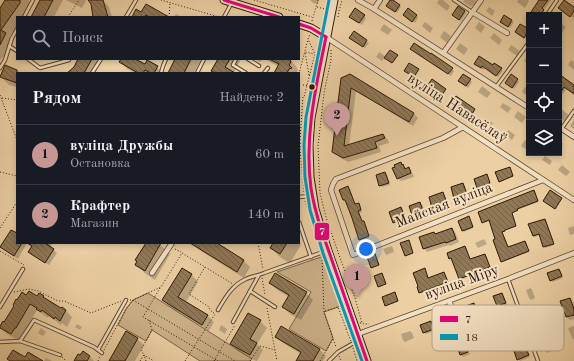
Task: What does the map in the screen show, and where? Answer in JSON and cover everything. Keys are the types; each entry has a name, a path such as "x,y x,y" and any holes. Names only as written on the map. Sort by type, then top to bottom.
{"main road":[{"path":"334,0 329,39 311,118 309,144 310,177 315,209 328,251 367,361"},
{"path":"228,1 276,16"},
{"path":"300,24 311,28 329,39"}],"street":[{"path":"358,0 374,8 444,52 526,106"},
{"path":"374,8 380,0"},
{"path":"444,52 481,0"},
{"path":"472,12 507,33"},
{"name":"вуліца Навасёлаў","path":"329,39 574,200"},
{"name":"Майская вуліца","path":"463,127 443,138 336,180 331,190 352,255 543,180"},
{"path":"562,129 574,137"},
{"path":"152,273 171,244"},
{"name":"вуліца Міру","path":"440,305 574,254"},
{"path":"450,301 452,305"},
{"name":"вуліца Міру","path":"359,337 432,308"}],"lane":[{"path":"25,16 33,0"},
{"path":"127,16 136,0"},
{"path":"454,0 472,12"},
{"path":"549,12 557,0"},
{"path":"224,16 228,1"},
{"path":"0,68 6,60 9,46 16,31"},
{"path":"9,46 16,50"},
{"path":"496,87 526,46"},
{"path":"29,60 40,68 69,60"},
{"path":"93,72 100,60"},
{"path":"161,72 166,60"},
{"path":"198,72 204,60"},
{"path":"236,60 233,65 244,72"},
{"path":"250,60 259,66"},
{"path":"265,72 268,68"},
{"path":"562,126 574,111"},
{"path":"300,145 309,144"},
{"path":"300,197 312,196"},
{"path":"300,225 311,257"},
{"path":"233,322 250,291 264,273 328,251"},
{"path":"0,307 23,269"},
{"path":"218,310 229,292 236,286 245,279 261,276"},
{"path":"508,279 518,305"},
{"path":"250,291 275,307"},
{"path":"98,350 126,300"},
{"path":"20,341 34,320 94,347 102,353"},
{"path":"329,361 338,352 359,337"},
{"path":"0,342 20,341 60,355"},
{"path":"534,351 538,361"}],"path":[{"path":"69,16 79,0"},
{"path":"161,0 216,16"},
{"path":"254,0 313,17 318,0"},
{"path":"169,16 170,2"},
{"path":"337,20 339,12"},
{"path":"300,72 308,39"},
{"path":"329,39 331,60 324,93 318,146 320,193 326,217 355,298 362,323"},
{"path":"305,52 315,54"},
{"path":"305,52 310,77"},
{"path":"303,85 317,87"},
{"path":"0,95 16,137"},
{"path":"2,97 16,100"},
{"path":"0,172 16,176"},
{"path":"0,228 16,204"},
{"path":"0,251 25,266 23,269"},
{"path":"218,361 143,317 182,253 236,286"},
{"path":"185,361 215,314 210,310 209,306 189,294 205,267"},
{"path":"261,276 277,361"},
{"path":"9,292 15,293 29,289 38,291 58,301 91,313 126,300 133,300 160,287"},
{"path":"133,300 235,361"},
{"path":"98,361 126,309 133,300"},
{"path":"146,361 141,350 152,330 149,320"},
{"path":"320,361 333,338"},
{"path":"250,361 260,346 275,350"},
{"path":"140,361 144,355"},
{"path":"144,355 154,361"}],"shaded area":[{"path":"324,256 341,306 324,312 333,338 326,351 289,329 311,292 277,272"},
{"path":"148,293 252,359 250,361 200,361 152,330 146,341 118,325 126,309 133,300"}],"building":[{"path":"5,0 20,0 20,3 1,30 6,33 0,45 0,8"},
{"path":"40,0 53,0 45,16 32,16"},
{"path":"88,0 103,0 108,16 93,16 91,4"},
{"path":"390,0 393,0 400,5 395,12 386,6"},
{"path":"539,0 548,0 542,8 544,10 542,12 531,12"},
{"path":"564,0 574,7 574,11 570,17 558,8"},
{"path":"146,4 167,16 132,16 136,9 141,12"},
{"path":"458,6 465,11 459,20 452,15"},
{"path":"355,8 365,15 359,23 349,17"},
{"path":"408,8 417,15 412,22 403,15"},
{"path":"504,15 512,20 508,27 500,22"},
{"path":"520,24 526,27 526,34 524,38 515,32"},
{"path":"354,31 367,40 363,47 349,38"},
{"path":"414,43 453,68 448,74 410,49"},
{"path":"390,50 398,55 392,63 384,58"},
{"path":"479,56 493,65 494,63 502,68 496,76 482,66 481,68 474,64"},
{"path":"78,60 91,60 85,72 68,72 74,67"},
{"path":"120,60 137,60 145,64 147,60 158,66 155,72 148,72 145,70 144,72 136,72 119,62"},
{"path":"174,60 190,60 184,72 168,72"},
{"path":"217,60 229,60 225,67 233,72 213,72 211,71"},
{"path":"271,60 290,60 289,65 292,68 289,69 288,72 275,72 279,64"},
{"path":"409,63 419,69 414,77 404,71"},
{"path":"5,65 17,70 16,83 0,77"},
{"path":"350,74 414,113 409,122 351,88 344,146 383,134 385,138 375,142 377,148 343,158 332,152 341,78"},
{"path":"463,74 471,79 466,86 458,81"},
{"path":"511,74 518,79 512,88 505,83"},
{"path":"562,76 574,85 574,94 564,87 562,90"},
{"path":"432,79 446,89 442,95 428,85"},
{"path":"456,96 475,109 471,116 452,102"},
{"path":"401,162 405,169 409,167 411,173 397,179 392,168 395,167 394,165"},
{"path":"510,167 513,176 499,182 495,172"},
{"path":"385,172 389,183 379,186 376,175"},
{"path":"487,174 490,183 477,188 474,179"},
{"path":"463,183 467,194 454,199 451,187"},
{"path":"348,186 355,204 359,203 361,210 358,211 362,221 364,221 369,236 359,240 345,200 343,200 339,190"},
{"path":"534,190 538,201 517,209 518,210 512,213 516,226 502,232 508,247 525,241 529,251 501,262 493,240 495,239 489,220 482,223 478,212"},
{"path":"550,190 562,198 555,209 543,201"},
{"path":"443,192 447,203 432,208 429,197"},
{"path":"420,202 424,214 413,218 409,206"},
{"path":"401,207 405,218 393,223 389,212"},
{"path":"469,216 473,227 462,231 458,221"},
{"path":"545,219 554,244 543,247 539,234 533,236 528,224"},
{"path":"452,228 456,239 423,249 419,237 434,232 435,234"},
{"path":"11,230 16,232 16,244 21,244 14,256 0,247"},
{"path":"409,240 413,253 405,256 400,243"},
{"path":"29,244 46,244 54,249 45,263 28,252 32,246"},
{"path":"145,244 160,244 145,271 135,265 137,261 135,260"},
{"path":"192,244 219,244 244,260 237,272"},
{"path":"272,244 286,244 280,254 270,248"},
{"path":"465,246 470,259 485,254 490,267 459,279 451,258 449,259 447,253"},
{"path":"374,251 379,265 371,268 366,254"},
{"path":"182,268 192,274 178,297 208,315 202,325 162,300"},
{"path":"425,268 428,278 444,272 448,282 419,293 413,273"},
{"path":"559,269 562,276 550,281 547,273"},
{"path":"275,273 307,292 294,314 282,307 289,295 269,283"},
{"path":"382,273 386,284 378,287 374,276"},
{"path":"29,291 37,296 39,293 44,296 43,297 66,310 60,321 55,317 54,319 42,310 41,312 30,304 11,334 0,328 3,321 4,322 14,306 13,305 16,299 17,300 22,292 26,295"},
{"path":"395,292 398,301 385,306 382,297"},
{"path":"502,293 506,303 497,305 493,296"},
{"path":"570,298 574,309 574,315 566,317 564,305 562,305 560,301"},
{"path":"248,313 261,320 250,339 257,343 250,355 230,344"},
{"path":"431,321 432,330 423,333 420,325"},
{"path":"281,326 320,349 313,361 296,361 301,352 275,337"},
{"path":"126,331 138,338 125,361 109,361"},
{"path":"13,350 25,357 28,352 43,361 10,361 7,359"},
{"path":"83,351 90,356 87,361 74,361 78,354 80,355"},
{"path":"459,351 468,351 468,352 460,355"},
{"path":"514,351 527,351 529,355 517,360"}],"transit line":[{"name":"7","path":"224,0 276,16"},
{"name":"18","path":"329,0 306,117 304,145 305,177 310,210 323,253 362,361"},
{"name":"7","path":"300,24 311,28 326,37"},
{"name":"7","path":"326,37 315,93 310,131 309,169 311,188 321,229 367,361"}],"place":[{"name":"Крафтер","path":"337,136"},
{"name":"вуліца Дружбы","path":"357,297"}]}
